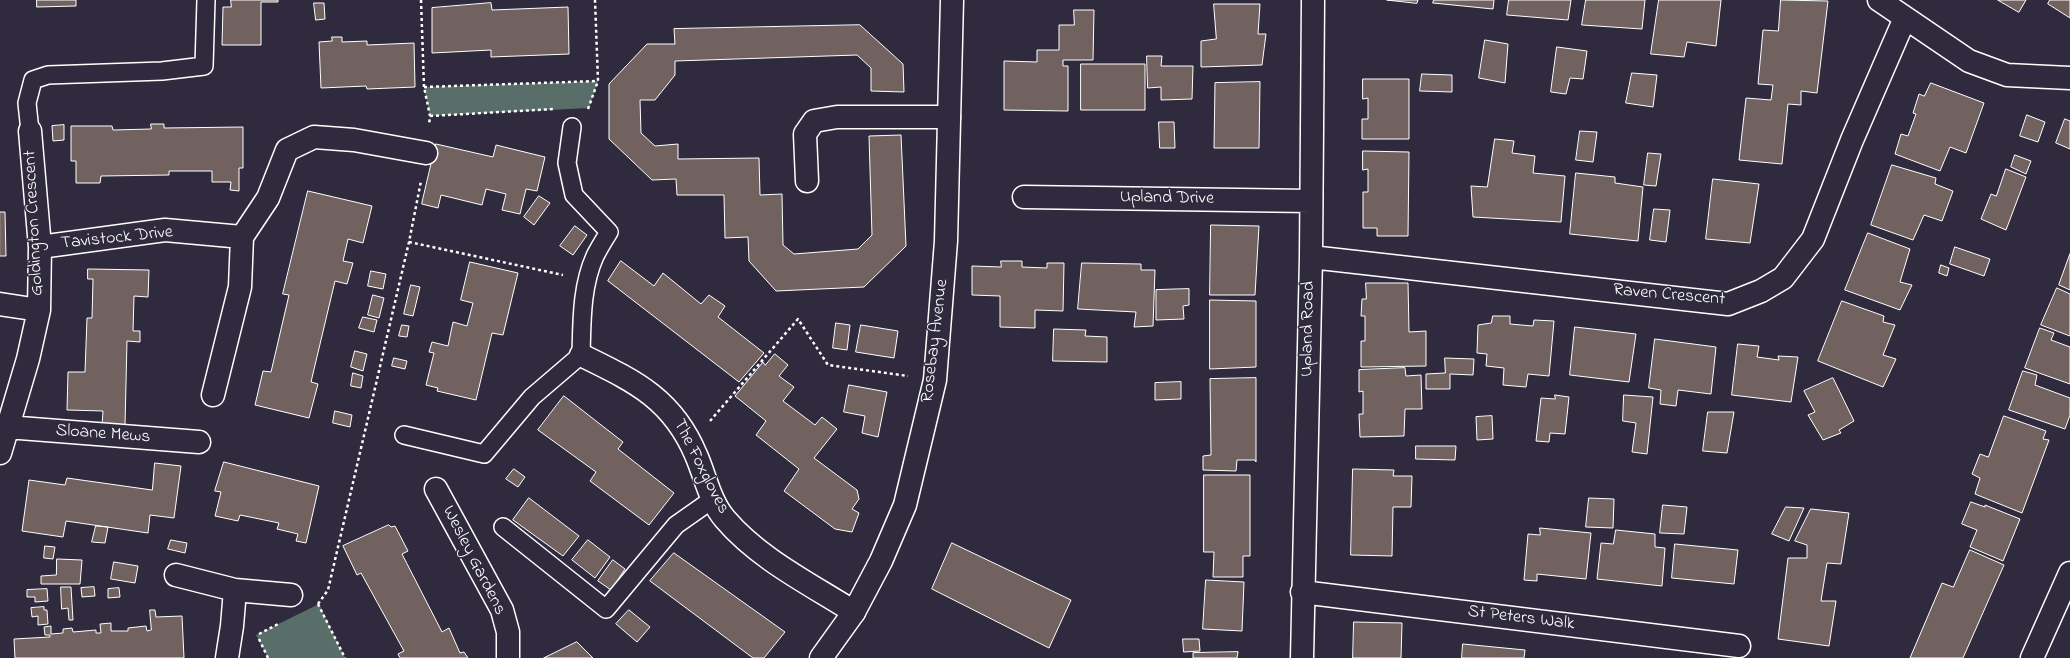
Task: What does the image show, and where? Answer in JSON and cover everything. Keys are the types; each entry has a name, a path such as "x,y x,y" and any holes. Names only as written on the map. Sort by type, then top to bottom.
{"street":[{"name":"Rosebay Avenue","path":"821,658 854,612 881,561 905,504 935,380 946,241 952,0"},
{"name":"Upland Road","path":"1302,658 1302,592 1311,256 1310,200 1313,0"},
{"path":"1879,0 1969,61 2007,75 2061,76 2070,78"},
{"name":"Raven Crescent","path":"1311,256 1728,304 1761,291 1783,278 1813,239 1852,140 1905,18"},
{"path":"807,181 805,134 814,121 836,117 949,117"},
{"name":"Goldington Crescent","path":"0,453 28,359 39,310 40,247 30,131"},
{"path":"213,395 240,287 242,237 268,198 287,150 314,137 354,140 426,154"},
{"name":"Upland Drive","path":"1024,198 1310,200"},
{"name":"Tavistock Drive","path":"40,247 165,230 242,237"},
{"path":"0,304 39,310"},
{"name":"The Foxgloves","path":"581,355 623,376 654,396 676,418 691,443 713,499 724,517 744,540 777,564 854,612"},
{"name":"Sloane Mews","path":"7,427 199,442"},
{"name":"Wesley Gardens","path":"436,489 502,610 508,632 508,658"},
{"path":"2032,658 2070,573"},
{"path":"176,575 235,590 291,595"},
{"path":"227,658 232,626 235,590"},
{"name":"St Peters Walk","path":"1302,592 1739,646"}],"lane":[{"path":"30,131 27,103 33,80 48,75 162,71 204,66 206,0"},
{"path":"404,435 484,454 532,397 581,355 583,304 587,281 595,257 609,232 574,195 567,163 572,128"},
{"path":"503,527 606,609 676,525 713,499"}],"path":[{"path":"312,607 319,604 328,590 409,242 426,154 430,116 424,87 421,0"},
{"path":"572,128 589,108 598,81 595,0"},
{"path":"424,87 598,81"},
{"path":"581,108 589,108"},
{"path":"430,116 558,109"},
{"path":"409,242 587,281"},
{"path":"691,443 798,319 828,365 935,380"},
{"path":"319,604 345,658"},
{"path":"256,635 284,621"}],"green space":[{"path":"598,81 589,108 430,116 424,87"},
{"path":"319,604 345,658 268,658 256,635"}],"building":[{"path":"37,0 76,0 76,6 37,7"},
{"path":"231,0 278,0 278,2 261,2 261,45 222,45 223,7 231,7"},
{"path":"1387,0 1418,0 1417,3"},
{"path":"1434,0 1494,0 1493,9 1433,3"},
{"path":"1509,0 1571,0 1568,20 1507,15"},
{"path":"1586,0 1645,0 1642,29 1582,25"},
{"path":"1659,0 1721,0 1716,46 1687,42 1684,57 1651,54"},
{"path":"1781,0 1828,1 1817,93 1801,91 1801,105 1788,104 1782,164 1739,160 1746,98 1771,100 1773,85 1758,84 1763,30 1778,31"},
{"path":"1998,0 2026,0 2019,12"},
{"path":"2050,0 2070,0 2070,18 2048,4"},
{"path":"314,3 324,3 325,19 316,20"},
{"path":"491,3 492,10 568,7 569,54 491,57 491,50 432,53 432,8"},
{"path":"1214,4 1260,4 1258,34 1266,34 1262,65 1201,67 1201,41 1216,39"},
{"path":"1074,10 1094,10 1093,60 1063,60 1063,66 1068,66 1068,111 1004,110 1004,61 1037,62 1037,50 1059,50 1059,25 1074,25"},
{"path":"860,25 903,64 904,92 871,91 871,68 857,55 675,61 675,75 655,100 640,100 641,133 655,146 678,144 678,159 759,158 760,195 782,194 783,245 794,254 858,249 872,235 869,136 901,135 906,246 864,287 776,291 749,261 748,237 725,238 724,195 677,195 676,179 652,180 609,139 609,84 647,44 675,44 674,29"},
{"path":"332,37 342,37 342,42 367,41 367,45 414,43 415,87 367,89 366,86 321,88 319,42 332,41"},
{"path":"1485,40 1508,44 1505,83 1479,78"},
{"path":"1557,47 1587,51 1583,79 1570,78 1566,94 1551,92"},
{"path":"1147,56 1162,56 1161,66 1193,66 1192,99 1161,100 1161,87 1148,88"},
{"path":"1081,64 1145,64 1145,110 1081,110"},
{"path":"1632,73 1657,75 1653,107 1626,103"},
{"path":"1422,74 1452,75 1452,92 1420,91"},
{"path":"1363,79 1409,79 1409,139 1362,139 1362,119 1368,119 1368,98 1363,99"},
{"path":"1260,82 1259,148 1214,148 1215,83"},
{"path":"1931,83 1984,103 1966,153 1950,147 1940,171 1895,154 1901,134 1908,136 1916,114 1913,113 1919,94 1924,96"},
{"path":"2027,115 2045,122 2038,142 2020,136"},
{"path":"2065,119 2070,121 2070,149 2056,143"},
{"path":"1159,122 1174,122 1175,148 1160,148"},
{"path":"151,124 164,124 164,128 243,127 243,168 239,168 239,191 230,190 231,182 212,182 212,171 169,171 169,175 101,176 100,183 76,183 76,161 71,161 71,126 112,126 113,130 151,129"},
{"path":"64,125 64,140 53,141 52,126"},
{"path":"1580,131 1597,132 1593,162 1576,160"},
{"path":"1495,139 1514,141 1512,153 1535,156 1533,173 1565,176 1561,222 1473,217 1471,186 1487,187"},
{"path":"436,144 493,157 496,145 545,157 537,191 526,189 520,214 502,210 506,194 486,189 482,205 441,195 438,208 422,204"},
{"path":"1363,151 1409,152 1408,236 1377,236 1377,228 1363,228 1363,192 1368,192 1368,169 1363,170"},
{"path":"1648,153 1661,154 1656,186 1644,185"},
{"path":"2015,155 2031,161 2026,174 2011,167"},
{"path":"1892,165 1936,178 1935,184 1953,191 1942,221 1924,215 1913,240 1871,225"},
{"path":"2006,169 2026,177 2006,230 1981,219 1991,194 1996,196"},
{"path":"1576,173 1615,177 1615,183 1643,187 1638,241 1570,234"},
{"path":"1713,179 1759,184 1750,243 1706,239"},
{"path":"308,191 372,206 363,243 348,239 343,261 353,263 347,284 335,281 311,382 318,384 309,418 255,405 263,371 271,372 289,295 283,294"},
{"path":"539,196 550,203 534,225 524,217"},
{"path":"1654,209 1670,210 1666,242 1650,240"},
{"path":"0,212 5,212 6,256 0,256"},
{"path":"1211,225 1259,226 1255,295 1210,295"},
{"path":"575,226 587,235 573,255 560,246"},
{"path":"1868,233 1910,249 1900,282 1912,285 1900,310 1845,290"},
{"path":"1955,247 1990,259 1984,276 1950,264"},
{"path":"2070,254 2070,290 2059,285"},
{"path":"621,261 654,286 663,273 701,304 709,295 725,306 718,317 764,353 739,382 608,281"},
{"path":"1001,261 1022,261 1022,267 1047,268 1047,263 1064,263 1063,311 1035,310 1035,328 1000,327 1000,296 972,295 972,266 1001,267"},
{"path":"470,262 518,273 503,335 492,333 476,400 437,391 438,388 426,385 434,353 429,352 432,342 448,346 453,322 467,326 473,303 461,300"},
{"path":"1082,263 1141,264 1141,270 1155,270 1153,326 1134,327 1136,312 1078,309"},
{"path":"1941,265 1949,268 1947,276 1939,273"},
{"path":"88,269 149,270 148,297 134,296 133,331 140,331 140,342 127,341 125,425 102,425 103,411 67,410 68,372 85,372 87,318 92,318 93,279 88,279"},
{"path":"371,271 386,274 383,289 368,286"},
{"path":"1366,283 1408,283 1409,332 1426,331 1426,366 1361,367 1361,341 1365,341 1365,316 1361,316 1362,299 1366,299"},
{"path":"411,285 420,287 413,316 404,314"},
{"path":"2057,288 2070,294 2070,336 2041,325"},
{"path":"1189,289 1189,305 1183,306 1184,319 1156,320 1156,290"},
{"path":"373,295 384,298 379,318 368,315"},
{"path":"1210,300 1256,301 1256,367 1210,369"},
{"path":"1842,301 1884,316 1883,322 1895,325 1883,355 1896,359 1883,387 1818,361"},
{"path":"1493,316 1510,316 1510,324 1533,326 1534,320 1554,321 1549,376 1528,374 1526,387 1503,385 1504,368 1486,366 1487,354 1477,353 1478,325 1491,323"},
{"path":"363,317 377,320 374,332 359,328"},
{"path":"836,323 850,325 847,350 833,348"},
{"path":"402,325 409,326 407,337 399,336"},
{"path":"861,325 898,331 894,358 856,352"},
{"path":"1575,327 1636,334 1629,382 1570,375"},
{"path":"2040,328 2054,333 2051,340 2070,347 2070,384 2025,368"},
{"path":"1054,329 1086,330 1085,336 1107,337 1107,362 1053,361"},
{"path":"1655,339 1716,347 1711,394 1678,390 1676,406 1660,404 1661,390 1649,388"},
{"path":"1738,344 1759,346 1757,357 1779,360 1778,356 1798,357 1791,402 1732,395"},
{"path":"355,351 367,354 363,371 351,367"},
{"path":"775,354 788,365 779,376 794,387 783,401 815,425 822,417 837,429 814,458 857,490 859,499 852,509 859,513 852,532 835,529 784,491 799,469 756,435 766,421 735,396 763,362 765,365"},
{"path":"394,358 407,361 405,369 392,366"},
{"path":"1445,358 1474,359 1473,375 1450,374 1450,389 1426,389 1426,374 1445,373"},
{"path":"1405,368 1406,376 1421,375 1422,409 1405,409 1404,436 1360,437 1359,414 1363,414 1363,391 1359,392 1359,370"},
{"path":"2023,371 2037,375 2035,385 2070,398 2070,415 2065,429 2009,410"},
{"path":"353,373 363,376 361,388 351,386"},
{"path":"1256,378 1256,462 1255,460 1237,460 1236,471 1203,470 1203,456 1211,455 1210,379"},
{"path":"1833,378 1854,421 1839,430 1841,433 1823,440 1808,415 1815,412 1804,391"},
{"path":"1181,382 1181,399 1155,400 1155,383"},
{"path":"849,385 887,392 878,437 862,433 865,416 844,412"},
{"path":"1555,395 1569,397 1565,434 1550,433 1549,442 1536,441 1541,398 1555,399"},
{"path":"1624,395 1653,397 1647,454 1632,452 1636,423 1623,421"},
{"path":"564,396 623,442 618,449 674,493 649,525 590,481 596,472 538,430"},
{"path":"335,411 352,415 350,427 333,423"},
{"path":"1708,412 1734,412 1727,453 1703,451"},
{"path":"1492,416 1493,439 1477,440 1476,417"},
{"path":"2004,416 2046,431 2043,439 2049,440 2022,513 1975,494 1980,478 1972,474 1980,454 1988,457"},
{"path":"1416,446 1456,446 1455,460 1416,459"},
{"path":"224,462 319,486 306,543 296,541 298,534 277,529 279,523 240,515 238,521 215,516 221,492 215,491"},
{"path":"155,463 181,466 174,518 150,515 148,533 66,521 63,537 22,531 29,480 65,485 67,478 152,490"},
{"path":"514,469 525,477 518,487 506,479"},
{"path":"1353,469 1394,470 1393,476 1412,476 1411,507 1393,507 1392,556 1351,555"},
{"path":"1204,475 1250,475 1250,556 1243,556 1243,577 1213,577 1214,552 1204,552"},
{"path":"529,498 579,536 563,556 513,520"},
{"path":"1589,498 1614,499 1613,528 1586,527"},
{"path":"1971,502 1985,507 1985,505 2020,519 2003,561 1970,547 1977,530 1962,524"},
{"path":"1663,505 1687,507 1684,534 1660,533"},
{"path":"1786,507 1804,508 1789,541 1772,534"},
{"path":"1811,509 1849,513 1841,564 1827,563 1821,601 1836,601 1829,646 1778,639 1788,558 1807,558 1807,545 1795,541"},
{"path":"389,525 391,527 395,526 408,551 402,554 442,632 449,628 460,653 464,652 468,658 400,658 398,654 404,651 361,573 357,575 343,546"},
{"path":"96,526 108,527 105,543 92,542"},
{"path":"1540,528 1591,533 1586,579 1537,574 1537,581 1524,580 1528,534 1540,535"},
{"path":"1616,530 1655,534 1655,547 1665,548 1662,586 1597,579 1601,543 1613,544"},
{"path":"171,540 187,543 185,553 168,549"},
{"path":"588,540 610,557 595,578 572,560"},
{"path":"952,543 1071,600 1049,648 932,589"},
{"path":"1675,544 1738,550 1734,584 1672,578"},
{"path":"45,546 55,547 53,559 44,558"},
{"path":"1970,550 2004,565 1963,658 1910,658 1942,583 1953,587"},
{"path":"674,553 785,632 764,658 753,658 650,581"},
{"path":"57,559 82,560 80,584 41,584 41,576 56,575"},
{"path":"613,560 625,569 611,590 598,581"},
{"path":"114,562 138,566 135,583 111,579"},
{"path":"1206,580 1244,582 1242,631 1203,629"},
{"path":"61,587 71,587 73,620 69,620 68,608 62,609"},
{"path":"94,587 95,596 82,597 81,588"},
{"path":"119,588 120,597 108,598 108,589"},
{"path":"47,589 48,601 35,602 35,597 27,597 27,590"},
{"path":"44,607 44,610 47,610 48,624 38,625 38,616 32,617 31,608"},
{"path":"150,610 155,610 156,617 182,616 184,658 15,658 14,639 50,637 50,635 45,635 44,627 51,626 51,634 63,633 63,629 72,628 73,632 96,630 96,633 101,633 100,624 111,623 111,631 128,631 128,628 146,626 147,631 151,630"},
{"path":"629,610 650,627 637,642 616,624"},
{"path":"1354,622 1402,623 1401,658 1353,658"},
{"path":"1183,639 1199,639 1200,651 1184,652"},
{"path":"577,642 593,658 544,658"},
{"path":"1463,644 1525,650 1524,658 1462,658"},
{"path":"1238,652 1237,658 1193,658 1193,653"}]}
